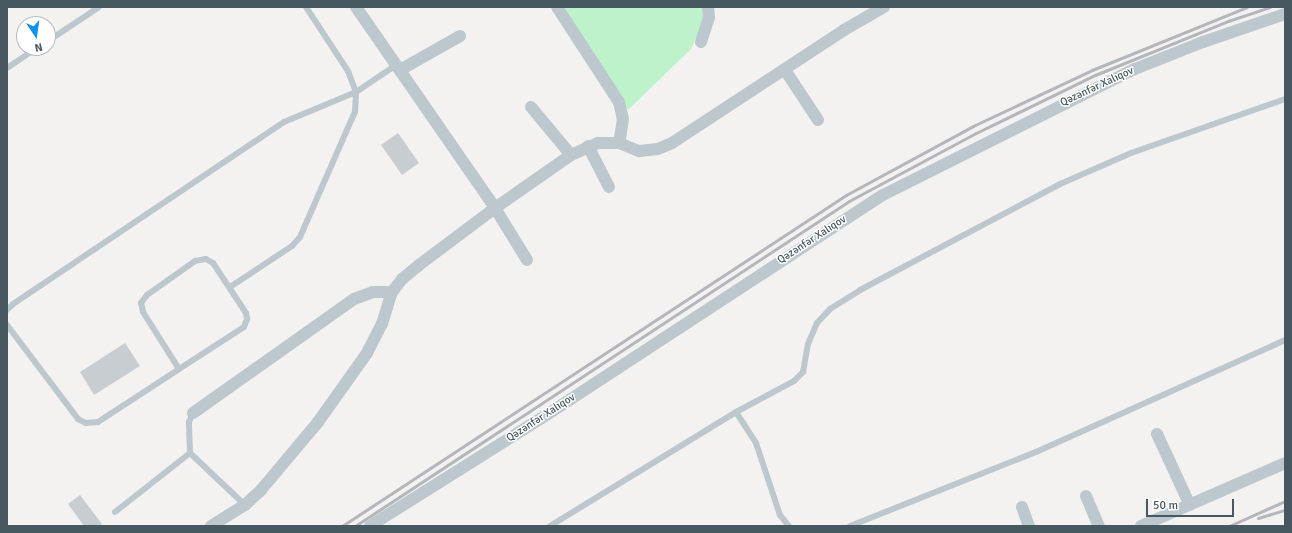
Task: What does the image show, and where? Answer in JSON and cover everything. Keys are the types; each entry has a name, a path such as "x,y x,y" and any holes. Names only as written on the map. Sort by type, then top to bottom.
{"street":[{"path":"356,7 495,208 527,260"},
{"path":"557,7 620,102 623,119 619,143"},
{"path":"701,42 708,24 708,7"},
{"path":"216,525 245,505 261,490 333,402 378,333 392,292 413,270 495,208 571,155 588,146 607,142 619,143 638,151 665,146 785,70 844,30 884,7"},
{"name":"Qəzənfər Xalıqov","path":"370,526 548,414 883,195 1135,69 1203,42 1285,14"},
{"path":"398,68 460,36"},
{"path":"785,70 818,120"},
{"path":"531,107 571,155"},
{"path":"588,146 609,187"},
{"path":"193,413 354,299 373,292 392,292"},
{"path":"1157,434 1190,505"},
{"path":"1141,526 1285,463"},
{"path":"1086,496 1099,526"},
{"path":"1022,507 1029,526"}],"lane":[{"path":"56,36 99,7"},
{"path":"230,287 292,246 300,237 355,112 356,92 348,71 306,7"},
{"path":"7,68 26,56"},
{"path":"7,310 13,304 284,122 356,92 398,68"},
{"path":"550,526 736,412 794,381 803,372 808,344 817,324 830,309 860,290 1060,184 1131,153 1285,99"},
{"path":"7,325 78,419 86,423 98,422 244,327 247,319 246,313 213,263 206,259 195,261 147,295 141,303 143,312 179,369"},
{"path":"850,526 1036,452 1285,340"},
{"path":"736,412 756,443 780,515 789,526"},
{"path":"193,413 189,422 190,453 245,505"},
{"path":"115,512 190,453"}],"green space":[{"path":"564,7 704,7 704,21 691,49 628,110"}],"building":[{"path":"398,133 419,163 402,175 381,145"},
{"path":"125,343 140,366 94,395 80,372"},
{"path":"80,495 102,524 99,526 84,526 68,504"}],"railway":[{"path":"342,526 846,195 973,126 1092,70 1247,7"},
{"path":"355,526 849,201 976,133 1095,75 1228,21 1270,7"},
{"path":"1229,526 1285,501"},
{"path":"1258,518 1285,510"}]}
